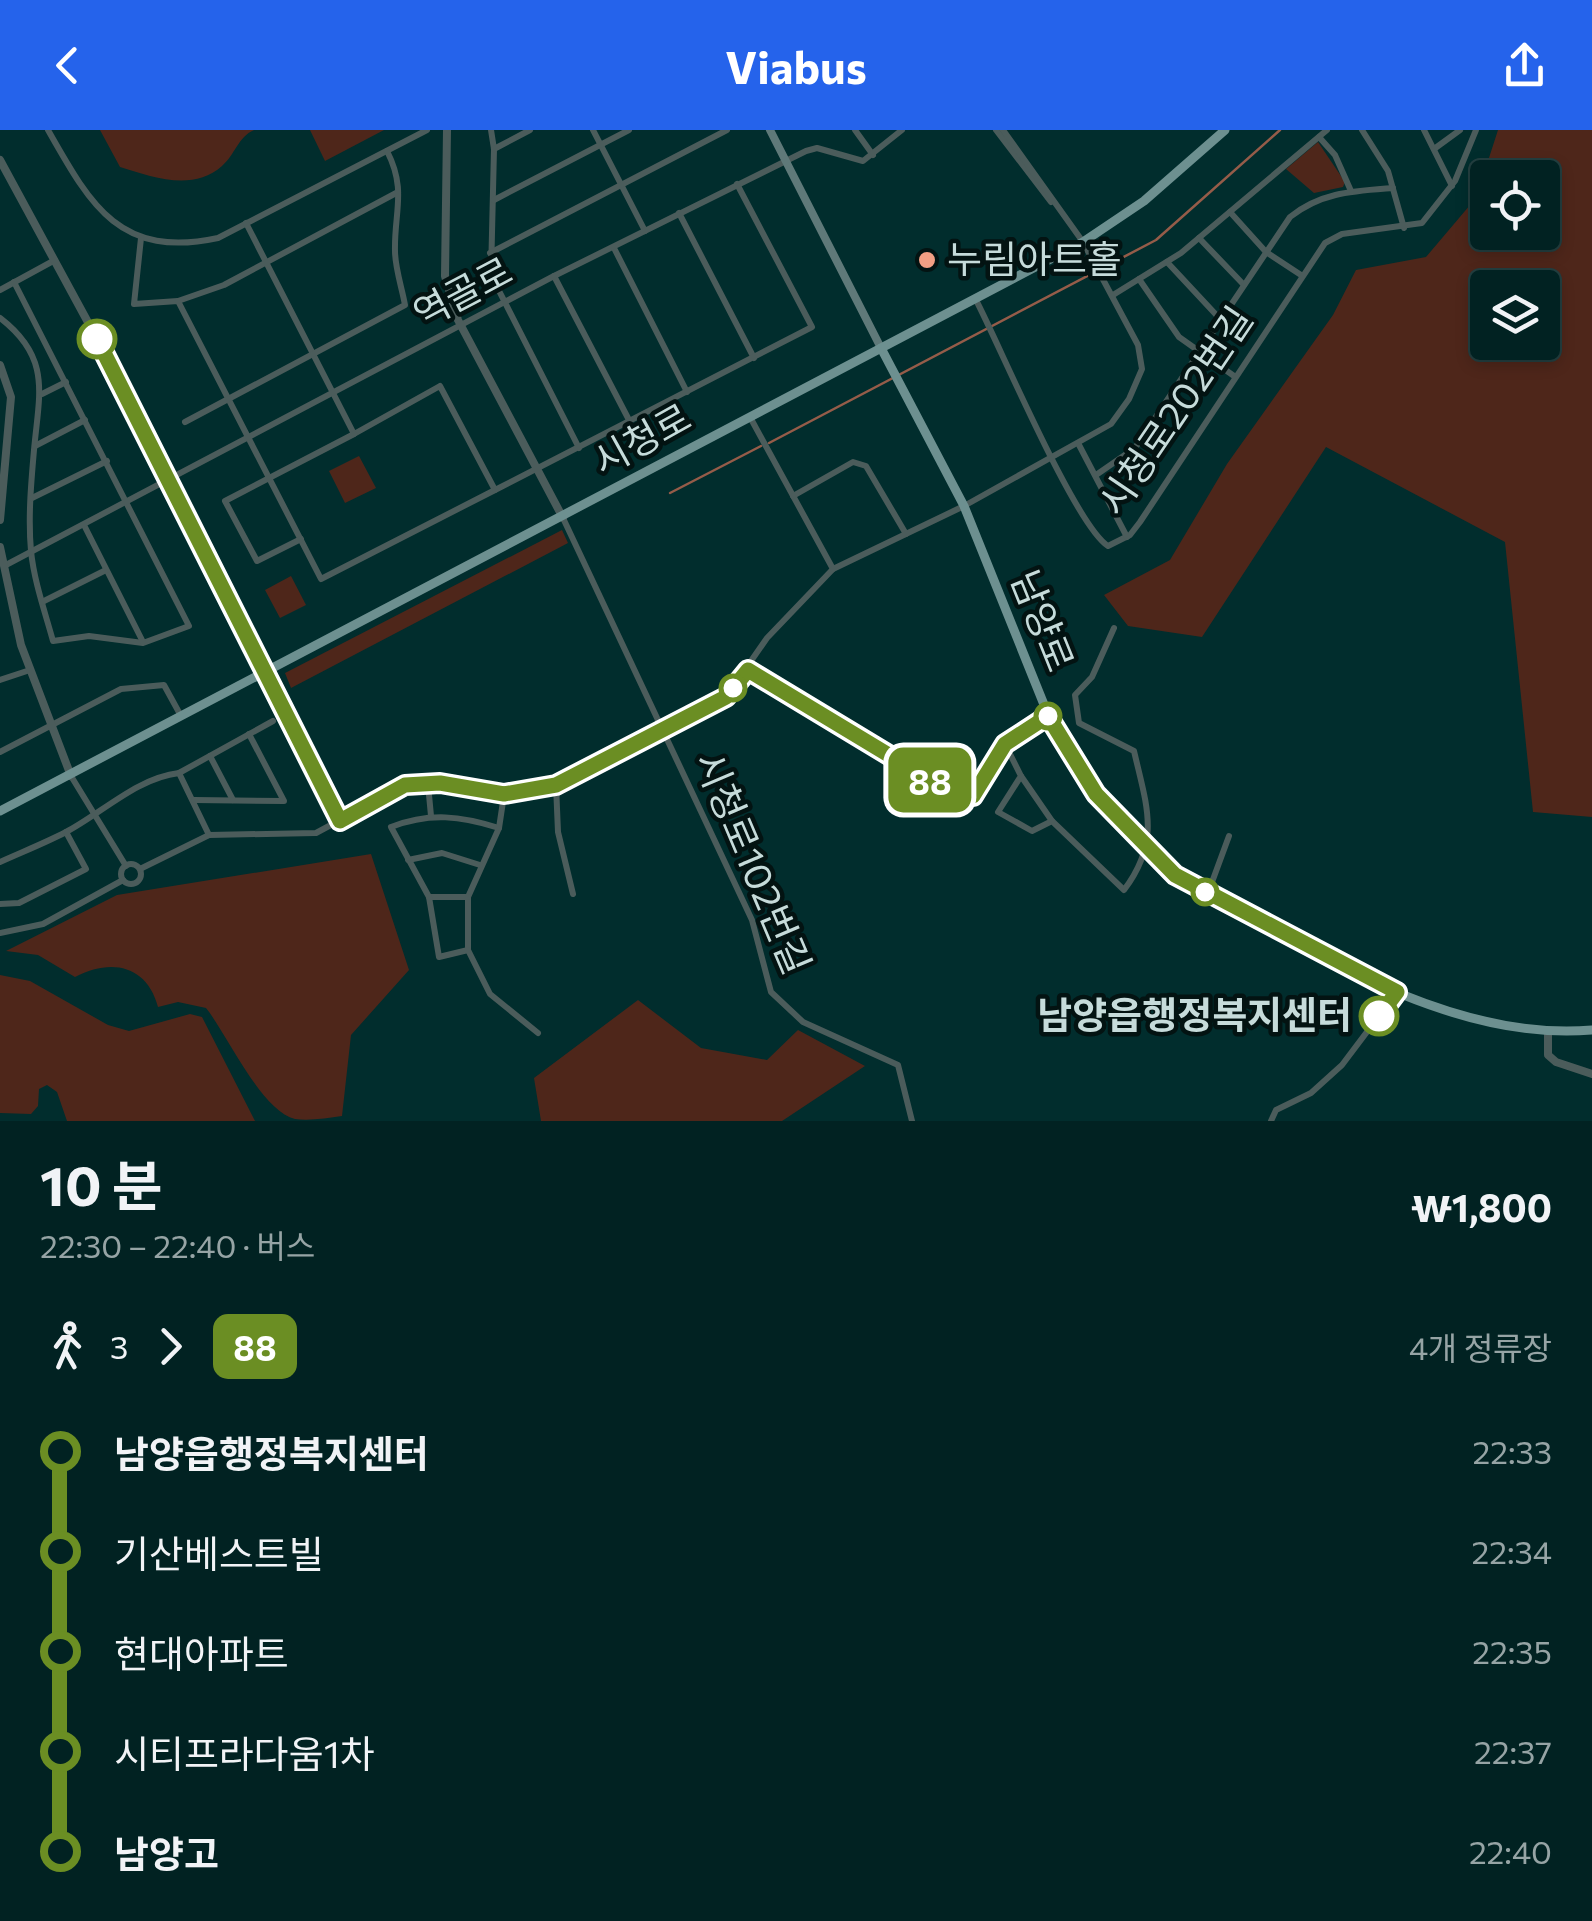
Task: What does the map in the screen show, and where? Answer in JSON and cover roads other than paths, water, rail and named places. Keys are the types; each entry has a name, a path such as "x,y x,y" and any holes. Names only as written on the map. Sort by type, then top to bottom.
{"main road":[{"path":"770,130 881,348"},
{"name":"시청로","path":"0,811 1083,242 1144,202 1224,130"},
{"name":"남양로","path":"881,348 964,506 1048,716 1096,794 1147,849 1175,875 1208,894 1397,992 1487,1022 1548,1034 1592,1030"}],"street":[{"path":"48,130 93,205 141,238 184,245 218,238 427,130"},
{"path":"447,130 445,276 460,326 563,518"},
{"path":"490,130 494,150 491,276 579,448"},
{"path":"494,150 530,130"},
{"path":"593,130 645,231"},
{"path":"492,200 629,130"},
{"path":"490,253 727,130"},
{"path":"856,130 873,156 902,130"},
{"path":"126,866 140,869 209,835 316,833 405,785 428,784 504,794 556,785 726,697 767,638 834,569 964,506 1110,424 1129,399 1142,369 1138,345 1083,242 1000,130"},
{"path":"1113,295 1168,262 1327,130"},
{"path":"1362,130 1374,144 1393,188 1404,228 1422,223 1452,186 1476,130"},
{"path":"1424,130 1452,186"},
{"path":"1434,149 1460,130"},
{"path":"1319,137 1336,155 1352,192"},
{"name":"역골로","path":"4,566 502,303 737,184 817,148 855,161 873,156"},
{"path":"185,422 405,305 394,251 401,207 387,151"},
{"path":"0,160 56,259 340,821"},
{"path":"0,188 11,182"},
{"path":"178,301 321,579 812,327 737,184"},
{"name":"시청로202번길","path":"1096,475 1135,448 1290,218 1307,203 1352,192 1393,188"},
{"path":"141,238 134,304 178,301 266,264 398,192"},
{"path":"678,212 754,358"},
{"path":"1230,212 1266,252 1301,276"},
{"path":"246,223 354,434"},
{"name":"시청로202번길","path":"976,300 1054,457 1099,540 1108,546 1128,537 1325,243 1342,234 1404,228"},
{"path":"1199,238 1244,286"},
{"path":"614,248 687,392"},
{"path":"0,290 56,259"},
{"path":"1168,262 1221,320"},
{"path":"554,276 629,420"},
{"path":"1138,280 1179,337 1234,376"},
{"path":"0,318 20,334 36,364 42,394 30,498 31,554 53,642 89,636 143,643 190,626 14,282"},
{"path":"0,365 11,398 0,520"},
{"path":"42,394 66,382"},
{"path":"300,539 257,562 225,500 440,386 495,490"},
{"path":"749,415 834,569"},
{"path":"34,446 85,420"},
{"path":"1078,443 1128,537"},
{"path":"30,498 107,461"},
{"path":"793,496 853,462 866,466 906,534"},
{"name":"시청로102번길","path":"563,518 666,730 752,920 771,992 803,1022 898,1065 912,1121"},
{"path":"84,525 143,643"},
{"path":"0,547 30,670 50,727 71,776 126,866 123,880"},
{"path":"42,602 106,570"},
{"path":"1005,744 1021,776 1052,821 1124,890 1142,866 1149,823 1134,751 1079,723 1076,695 1092,677 1114,628"},
{"path":"0,680 30,670"},
{"path":"748,670 960,798 973,796 1005,744 1048,716"},
{"path":"0,752 121,690 164,686 181,716"},
{"path":"0,862 66,832 166,775 179,773 274,721"},
{"path":"194,800 284,800 249,734"},
{"path":"210,756 234,801"},
{"path":"179,773 209,835"},
{"path":"1021,776 998,812 1032,831 1052,821"},
{"path":"428,784 431,816"},
{"path":"556,785 558,832 573,894"},
{"path":"504,794 500,828 468,896 468,950 490,994 538,1033"},
{"path":"468,950 439,957 429,896 392,827 448,815 500,828"},
{"path":"0,904 19,903 86,868 66,832"},
{"path":"1208,894 1228,836"},
{"path":"408,860 442,853 480,865"},
{"path":"0,933 43,924 123,880 135,884 140,869"},
{"path":"429,896 468,896"},
{"path":"1271,1121 1276,1110 1311,1093 1342,1065 1397,992"},
{"path":"1548,1034 1548,1055 1556,1062 1592,1074"}],"waterway":[{"path":"769,443 1156,240 1280,130"},
{"path":"670,493 761,446"}],"place":[{"name":"누림아트홀","path":"927,260"},
{"name":"남양읍행정복지센터","path":"1379,1016"}]}
